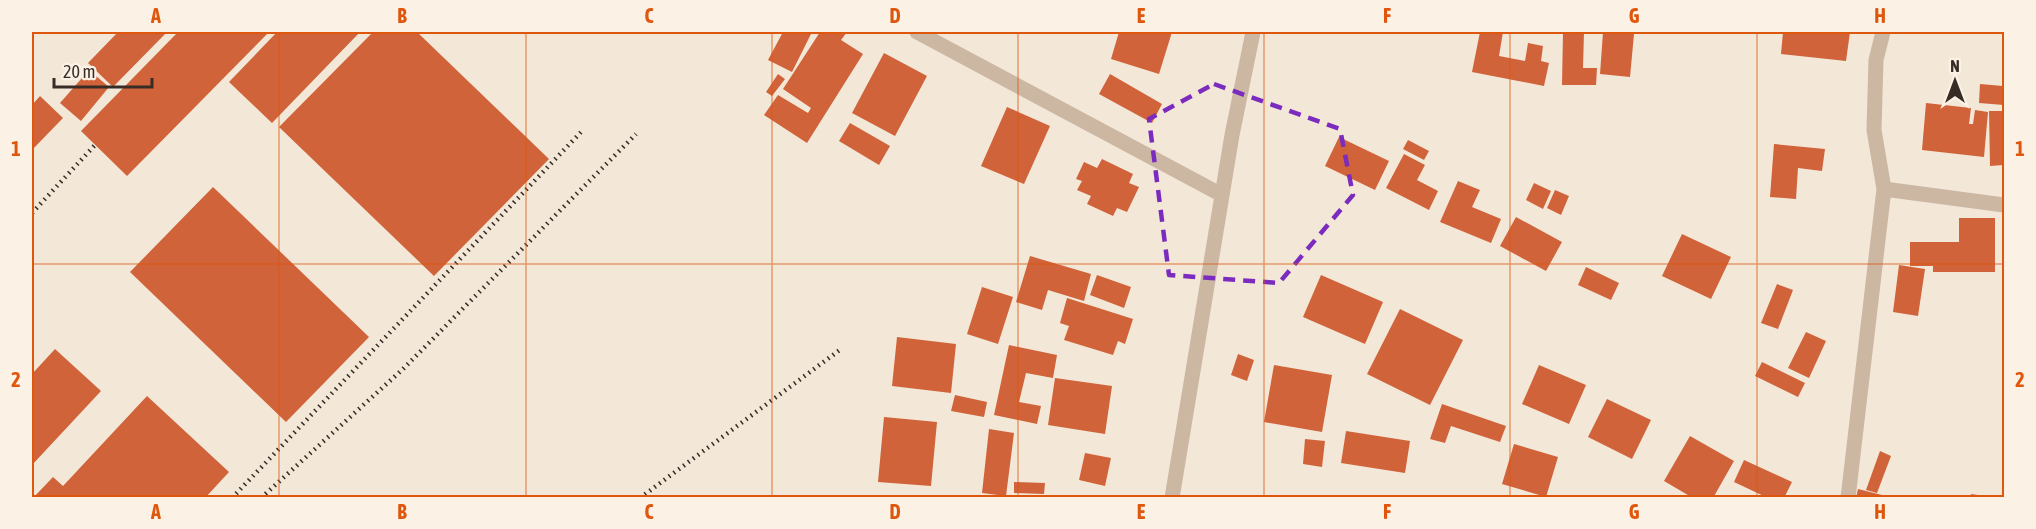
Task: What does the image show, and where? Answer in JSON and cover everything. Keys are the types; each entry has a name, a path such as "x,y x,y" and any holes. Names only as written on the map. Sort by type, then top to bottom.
{"street":[{"path":"918,32 1222,195"},
{"path":"1172,498 1222,195 1253,32"},
{"path":"1848,498 1884,189 1874,130 1876,60 1883,32"},
{"path":"1884,189 2004,205"}],"highlighted area":[{"path":"1214,84 1340,129 1353,195 1279,283 1169,275 1149,119"}],"building":[{"path":"118,32 167,32 113,87 88,63"},
{"path":"178,32 269,32 127,176 81,131"},
{"path":"277,32 360,32 272,123 229,82"},
{"path":"373,32 417,32 549,159 434,276 279,127"},
{"path":"783,32 812,32 792,72 768,60"},
{"path":"820,32 847,32 841,40 863,54 807,143 764,115 778,95 808,113 811,108 783,89"},
{"path":"1119,32 1172,32 1159,74 1111,59"},
{"path":"1480,32 1503,32 1499,56 1525,61 1528,43 1543,46 1541,61 1549,63 1544,86 1472,72"},
{"path":"1563,32 1584,32 1583,68 1597,68 1596,85 1562,85"},
{"path":"1603,32 1634,34 1630,77 1600,74"},
{"path":"1783,32 1850,32 1846,61 1781,54"},
{"path":"884,53 927,76 895,136 852,113"},
{"path":"89,70 109,87 81,121 60,103"},
{"path":"778,74 785,79 772,96 766,92"},
{"path":"1110,74 1162,104 1152,123 1099,94"},
{"path":"1980,84 2003,86 2004,105 1979,103"},
{"path":"40,96 63,118 32,150 32,105"},
{"path":"1926,103 1971,108 1969,124 1973,124 1975,110 1988,112 1984,157 1922,150"},
{"path":"1007,107 1050,126 1024,184 981,166"},
{"path":"1989,111 2004,111 2003,165 1990,166"},
{"path":"850,123 890,146 879,165 839,141"},
{"path":"1339,137 1389,161 1375,190 1325,166"},
{"path":"1408,140 1429,151 1424,160 1403,149"},
{"path":"1774,144 1825,149 1822,171 1798,168 1796,199 1770,197"},
{"path":"1404,154 1425,165 1417,180 1438,191 1429,210 1386,188"},
{"path":"1102,159 1133,174 1129,183 1139,187 1127,212 1117,208 1113,216 1087,204 1091,196 1077,190 1082,181 1076,179 1084,162 1097,168"},
{"path":"1458,181 1480,190 1472,207 1501,219 1491,243 1440,222"},
{"path":"1534,183 1551,191 1543,209 1526,200"},
{"path":"213,187 369,337 286,422 130,272"},
{"path":"1555,190 1569,196 1561,215 1547,208"},
{"path":"1516,217 1562,242 1546,271 1500,246"},
{"path":"1959,218 1995,218 1995,272 1933,272 1933,266 1910,266 1910,242 1959,242"},
{"path":"1682,234 1731,257 1711,299 1662,276"},
{"path":"1030,256 1091,274 1084,301 1048,290 1042,310 1016,302"},
{"path":"1899,265 1925,269 1918,316 1893,312"},
{"path":"1586,267 1619,283 1611,300 1578,285"},
{"path":"1097,275 1131,287 1124,308 1090,295"},
{"path":"1321,275 1383,302 1365,344 1303,317"},
{"path":"1777,284 1793,290 1778,329 1761,323"},
{"path":"982,287 1013,297 998,344 967,334"},
{"path":"1067,298 1133,319 1125,344 1118,341 1113,355 1064,340 1069,326 1060,323"},
{"path":"1400,309 1463,340 1430,405 1367,374"},
{"path":"1806,332 1826,341 1809,378 1788,368"},
{"path":"897,337 956,344 951,393 892,386"},
{"path":"1009,345 1057,355 1053,378 1026,373 1019,402 1041,406 1037,424 994,415"},
{"path":"55,349 101,391 32,465 32,374"},
{"path":"1238,354 1254,360 1247,381 1231,375"},
{"path":"1762,362 1805,383 1798,397 1755,376"},
{"path":"1274,365 1332,375 1322,432 1264,422"},
{"path":"1539,365 1586,385 1569,424 1522,404"},
{"path":"1055,378 1112,386 1105,434 1048,425"},
{"path":"955,395 987,402 984,417 951,411"},
{"path":"147,396 229,472 205,498 33,498 53,477 63,486"},
{"path":"1607,399 1651,420 1632,459 1588,437"},
{"path":"1442,404 1506,426 1500,442 1451,426 1445,443 1430,439"},
{"path":"884,417 937,422 931,486 878,482"},
{"path":"989,429 1014,433 1006,496 982,493"},
{"path":"1346,431 1410,441 1405,473 1341,463"},
{"path":"1690,436 1734,461 1713,498 1693,498 1664,481"},
{"path":"1305,439 1325,441 1322,467 1303,464"},
{"path":"1514,444 1558,457 1546,497 1502,484"},
{"path":"1880,451 1891,456 1877,493 1866,490"},
{"path":"1085,453 1111,458 1105,486 1079,480"},
{"path":"1744,460 1792,482 1784,498 1768,498 1734,482"},
{"path":"1014,482 1045,483 1044,494 1014,493"},
{"path":"1858,489 1890,497 1890,498 1856,498"},
{"path":"1971,494 1985,496 1985,498 1971,498"}],"railway":[{"path":"232,498 583,130"},
{"path":"261,498 403,369 636,134"},
{"path":"32,213 95,145"},
{"path":"640,498 841,349"}]}
